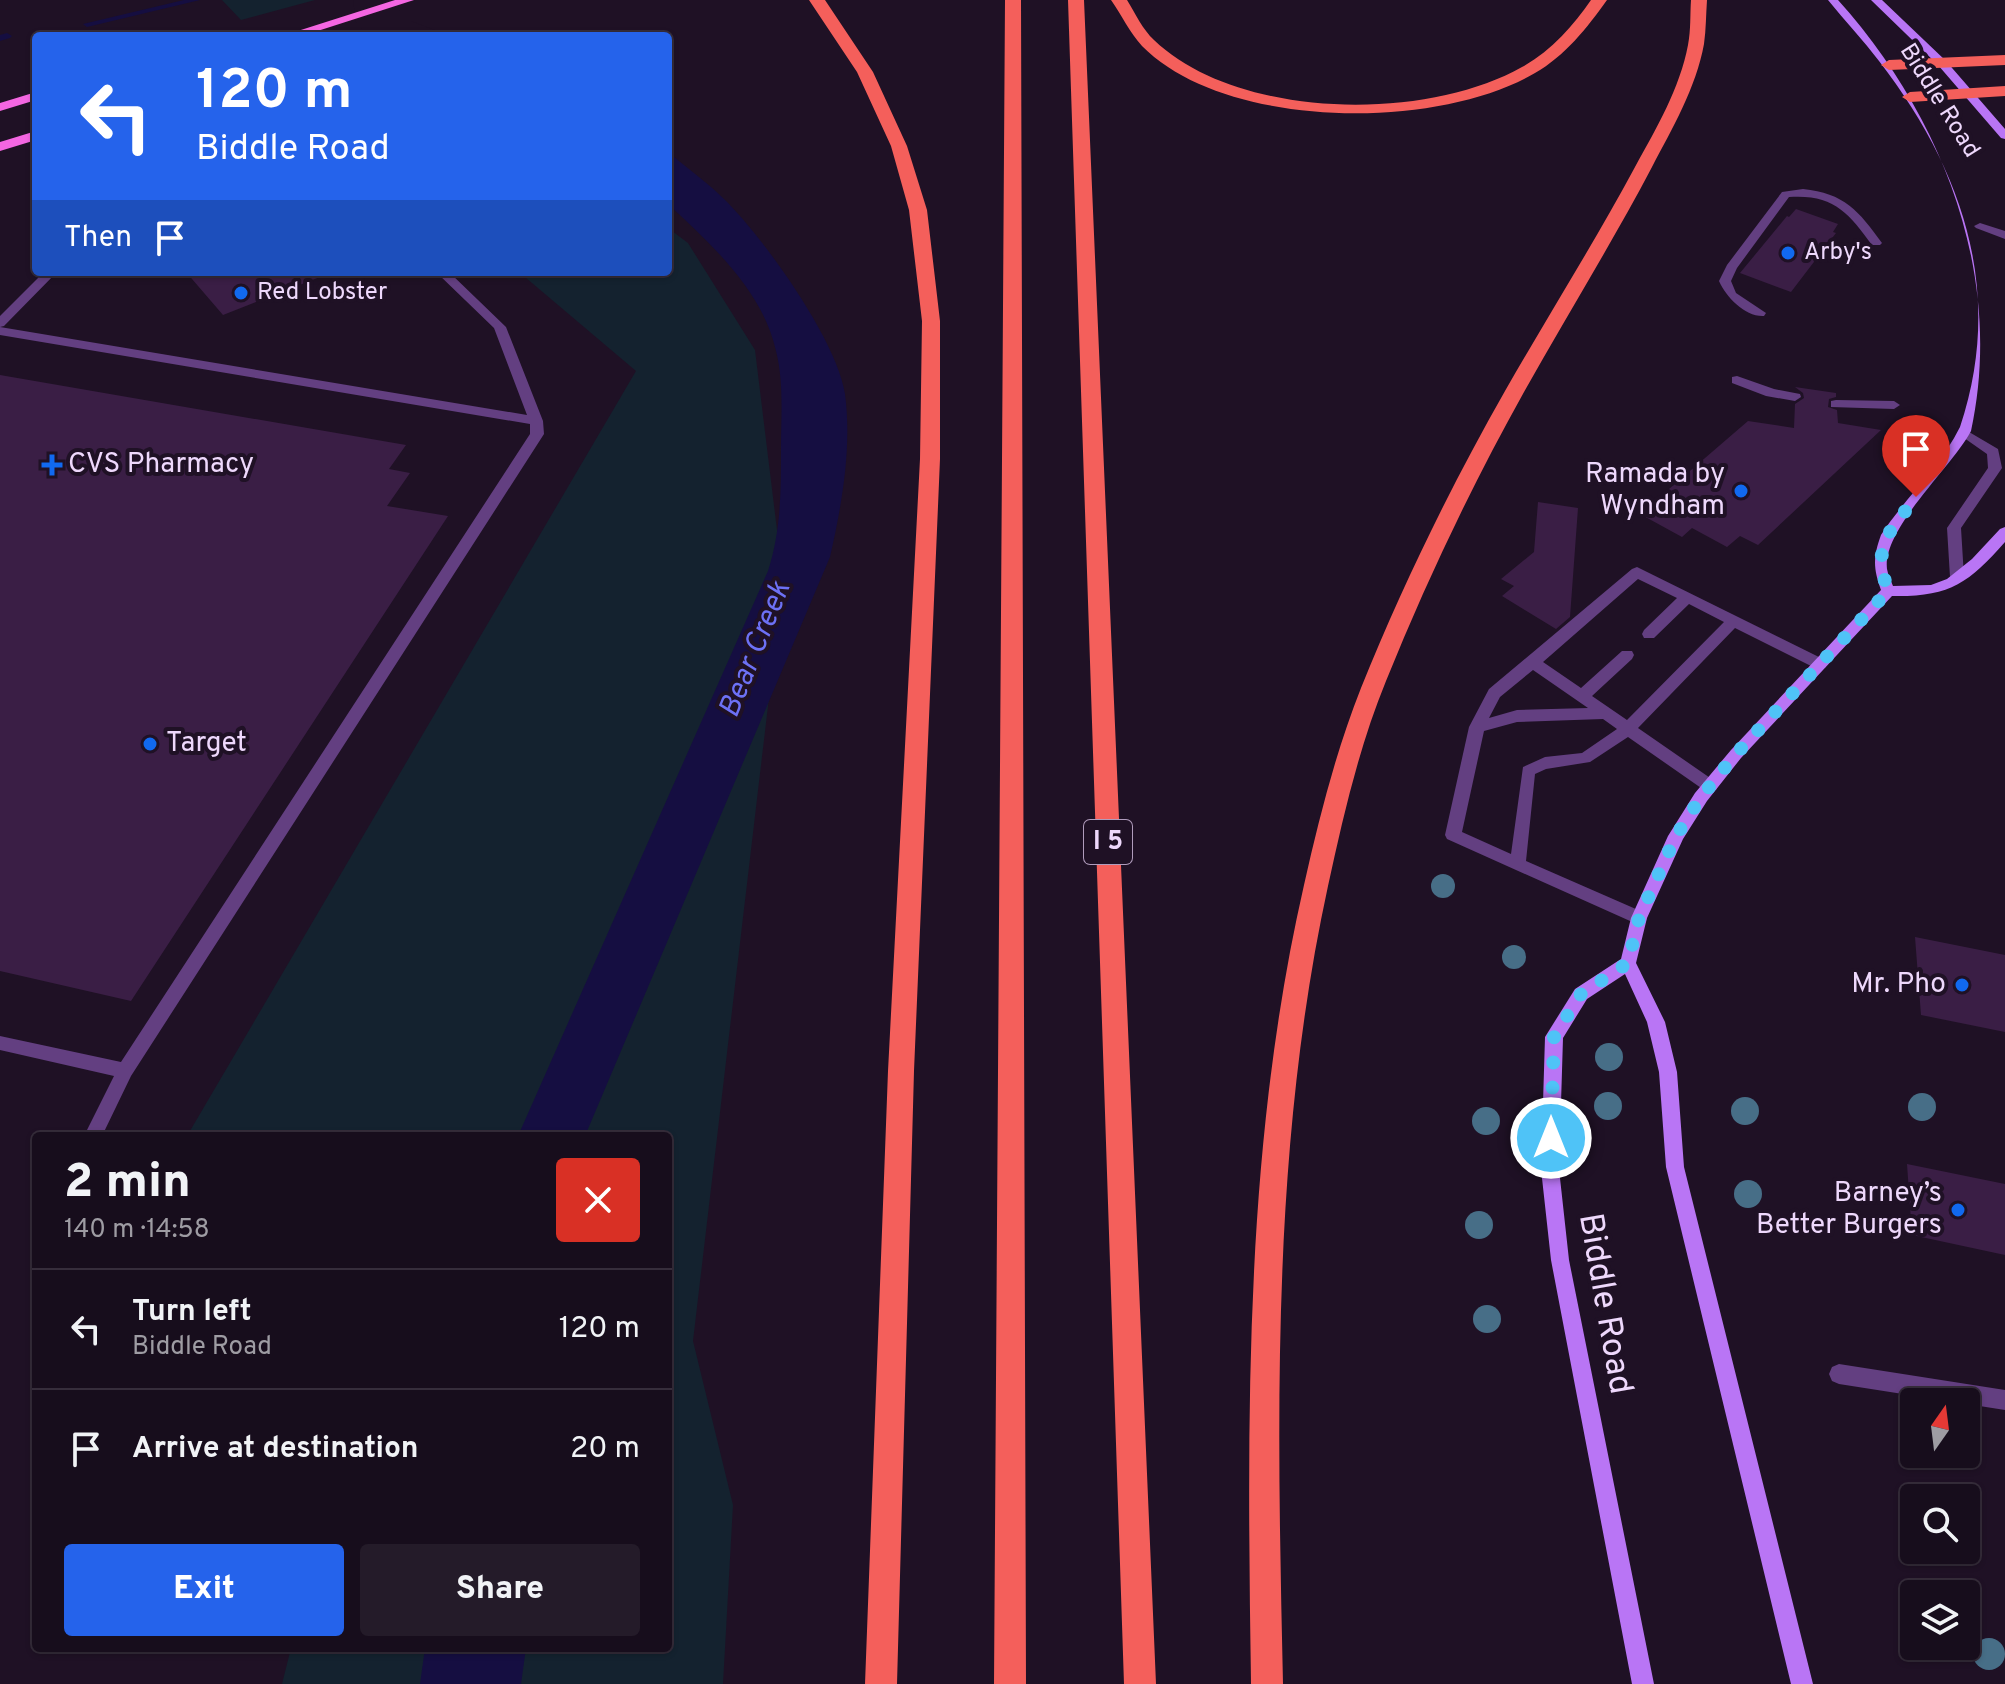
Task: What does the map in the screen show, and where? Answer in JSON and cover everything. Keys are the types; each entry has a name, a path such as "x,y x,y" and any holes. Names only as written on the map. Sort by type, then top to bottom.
{"highway":[{"path":"817,0 865,72 899,146 918,210 931,321 930,459 901,1071 881,1684"},
{"path":"1010,1684 1013,0"},
{"name":"I 5","path":"1076,0 1140,1684"},
{"path":"1119,0 1145,40 1175,64 1209,82 1249,96 1286,104 1371,110 1453,99 1498,85 1526,72 1556,51 1580,28 1599,0"},
{"path":"1267,1684 1263,1488 1272,1199 1288,1024 1301,945 1333,811 1371,690 1447,519 1678,99 1696,45 1699,0"},
{"path":"1889,65 2005,60"},
{"path":"1910,97 2005,91"}],"main road":[{"path":"301,32 408,0"},
{"name":"Biddle Road","path":"1833,0 1889,65 1950,164 1980,226 1993,287 1992,353 1964,433 1884,540 1880,566 1888,591"},
{"name":"Biddle Road","path":"1876,0 1942,63 2005,136"},
{"path":"0,107 32,97"},
{"path":"0,147 32,136"},
{"path":"1802,1684 1675,1167 1668,1072 1656,1022 1628,963 1639,918 1676,836 1710,786 1888,591 1921,591 1946,586 2005,532"},
{"name":"Biddle Road","path":"1628,963 1581,994 1554,1037 1550,1169 1560,1260 1643,1684"}],"lane":[{"path":"1760,313 1731,295 1725,281 1731,268 1786,194 1804,192 1825,195 1842,202 1857,215 1876,243"},
{"path":"1980,226 2005,235"},
{"path":"0,323 47,276"},
{"path":"95,1132 125,1071 537,434 536,421 500,327 446,276"},
{"path":"0,331 536,421"},
{"path":"1737,380 1771,393 1795,397"},
{"path":"1836,404 1894,405"},
{"path":"1957,577 1954,528 1995,468 1993,452 1964,433"},
{"path":"1639,918 1453,835 1477,727 1494,693 1637,572 1820,664"},
{"path":"1649,634 1687,597"},
{"path":"1518,862 1528,771 1539,763 1589,757 1628,728 1734,620"},
{"path":"1582,696 1627,655"},
{"path":"1533,662 1710,786"},
{"path":"1477,727 1517,716 1607,713"},
{"path":"0,1043 125,1071"},
{"path":"1839,1374 1887,1385 1951,1388 2005,1400"}],"shaded area":[{"path":"222,0 315,0 241,20"},
{"path":"672,231 688,243 755,350 783,579 693,1341 733,1505 723,1684 282,1684 290,1652 672,1652 672,1132 189,1132 636,371 524,276 672,276"}],"water":[{"name":"Bear Creek","path":"672,155 717,193 758,238 796,290 839,372 845,394 847,435 842,496 830,557 587,1132 520,1132 772,556 778,526 781,480 782,400 776,351 760,308 733,270 672,208"},
{"path":"424,1652 525,1652 521,1684 420,1684"}],"pier":[{"path":"353,0 388,0 411,21 440,32 365,32 356,22"}],"building":[{"name":"Arby's","path":"1796,209 1838,224 1833,232 1836,233 1791,292 1740,273 1787,216"},
{"name":"Red Lobster","path":"189,276 322,276 223,315"},
{"name":"Target","path":"0,375 406,445 389,469 410,473 387,506 448,516 131,1001 0,971"},
{"name":"Ramada by Wyndham","path":"1795,387 1836,393 1836,397 1829,399 1828,407 1837,410 1838,423 1881,430 1758,545 1740,536 1727,547 1692,528 1682,537 1640,514 1748,421 1794,428 1795,404 1804,398"},
{"path":"1538,502 1578,508 1570,617 1556,629 1502,596 1514,586 1501,579 1534,552"},
{"name":"Mr. Pho","path":"1915,937 2005,955 2005,1032 1921,1015"},
{"name":"Barney’s Better Burgers","path":"1907,1164 2005,1184 2005,1255 1912,1235"}],"waterway":[{"path":"87,24 196,0"},
{"path":"0,38 7,36"}],"place":[{"name":"Arby's","path":"1788,253"},
{"name":"Red Lobster","path":"241,293"},
{"name":"CVS Pharmacy","path":"52,465"},
{"name":"Ramada by Wyndham","path":"1741,491"},
{"name":"Target","path":"150,744"},
{"name":"Mr. Pho","path":"1962,985"},
{"name":"Barney’s Better Burgers","path":"1958,1210"}],"route":[{"path":"1551,1138 1554,1037 1581,994 1628,963 1639,918 1676,836 1701,797 1736,754 1888,591 1880,566 1884,540 1916,497"}]}
